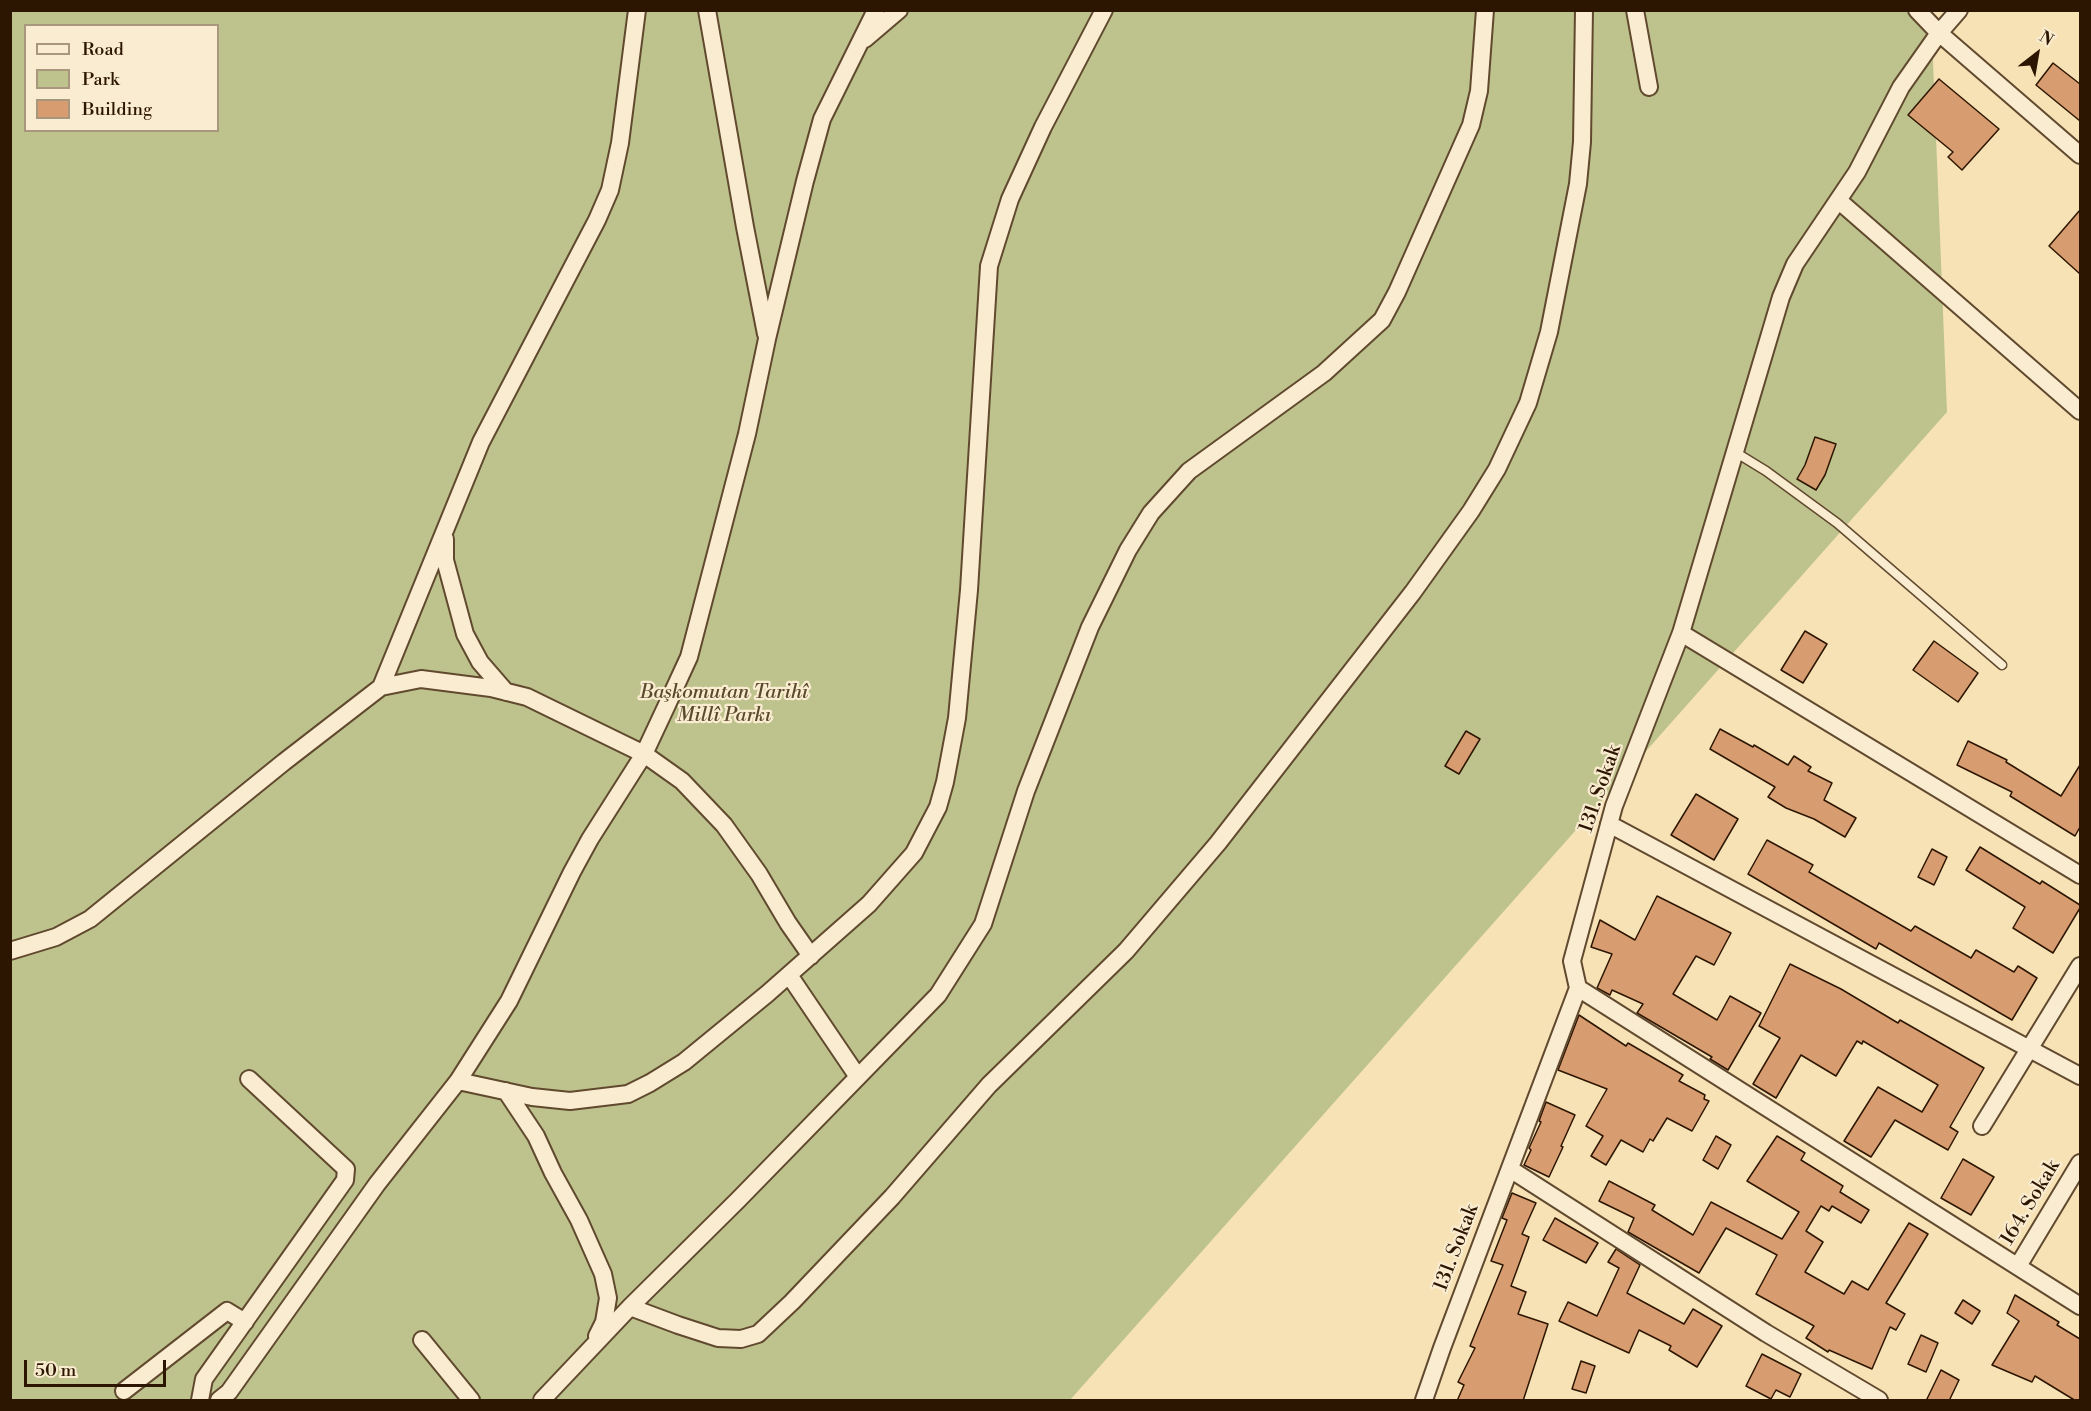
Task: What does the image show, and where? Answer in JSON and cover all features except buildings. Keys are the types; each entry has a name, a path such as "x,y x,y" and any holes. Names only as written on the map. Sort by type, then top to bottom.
{"street":[{"path":"381,687 481,442 597,220 610,190 620,143 637,10"},
{"path":"707,10 767,339"},
{"path":"219,1401 229,1392 377,1184 458,1081 509,1001 590,839 644,754 688,657 747,434 767,339 822,119 876,10"},
{"path":"860,43 899,10"},
{"path":"458,1081 532,1097 570,1101 628,1094 650,1083 684,1062 811,956 869,904 914,853 938,807 957,718 971,556 989,266 1010,200 1043,127 1104,10"},
{"path":"542,1401 630,1307 938,995 983,924 1026,791 1090,627 1128,550 1151,513 1189,471 1324,373 1382,321 1402,282 1471,125 1479,91 1485,10"},
{"path":"630,1307 718,1338 741,1339 758,1334 792,1302 892,1197 988,1085 1126,951 1218,843 1413,592 1472,512 1497,469 1528,403 1549,332 1578,184 1582,142 1584,10"},
{"path":"1635,10 1648,87"},
{"path":"1917,10 1939,33 2080,155"},
{"name":"131. Sokak","path":"1425,1401 1578,988 1572,962 1614,806 1681,633 1781,297 1795,264 1857,172 1901,87 1939,33 1959,10"},
{"path":"1838,200 2080,411"},
{"path":"445,529 445,560 465,634 480,662 506,692"},
{"path":"1681,633 2080,875"},
{"path":"10,951 56,937 90,918 381,687 421,679 491,688 527,698 644,754 682,780 724,825 759,874 811,956"},
{"path":"1609,824 2080,1076"},
{"path":"1982,1126 2080,966"},
{"path":"789,975 858,1077"},
{"path":"1578,988 2080,1306"},
{"path":"200,1401 204,1379 345,1180 345,1168 249,1079"},
{"path":"506,1091 536,1136 579,1220 603,1274 608,1298 604,1322 591,1348"},
{"name":"164. Sokak","path":"2018,1266 2080,1163"},
{"path":"1510,1169 1766,1333 1879,1401"},
{"path":"124,1391 227,1311 245,1322"},
{"path":"422,1340 471,1401"}],"lane":[{"path":"1735,452 1784,483 1837,523 2002,665"}],"green space":[{"name":"Başkomutan Tarihî Millî Parkı","path":"10,11 1931,11 1947,412 1070,1400 11,1400"}]}
